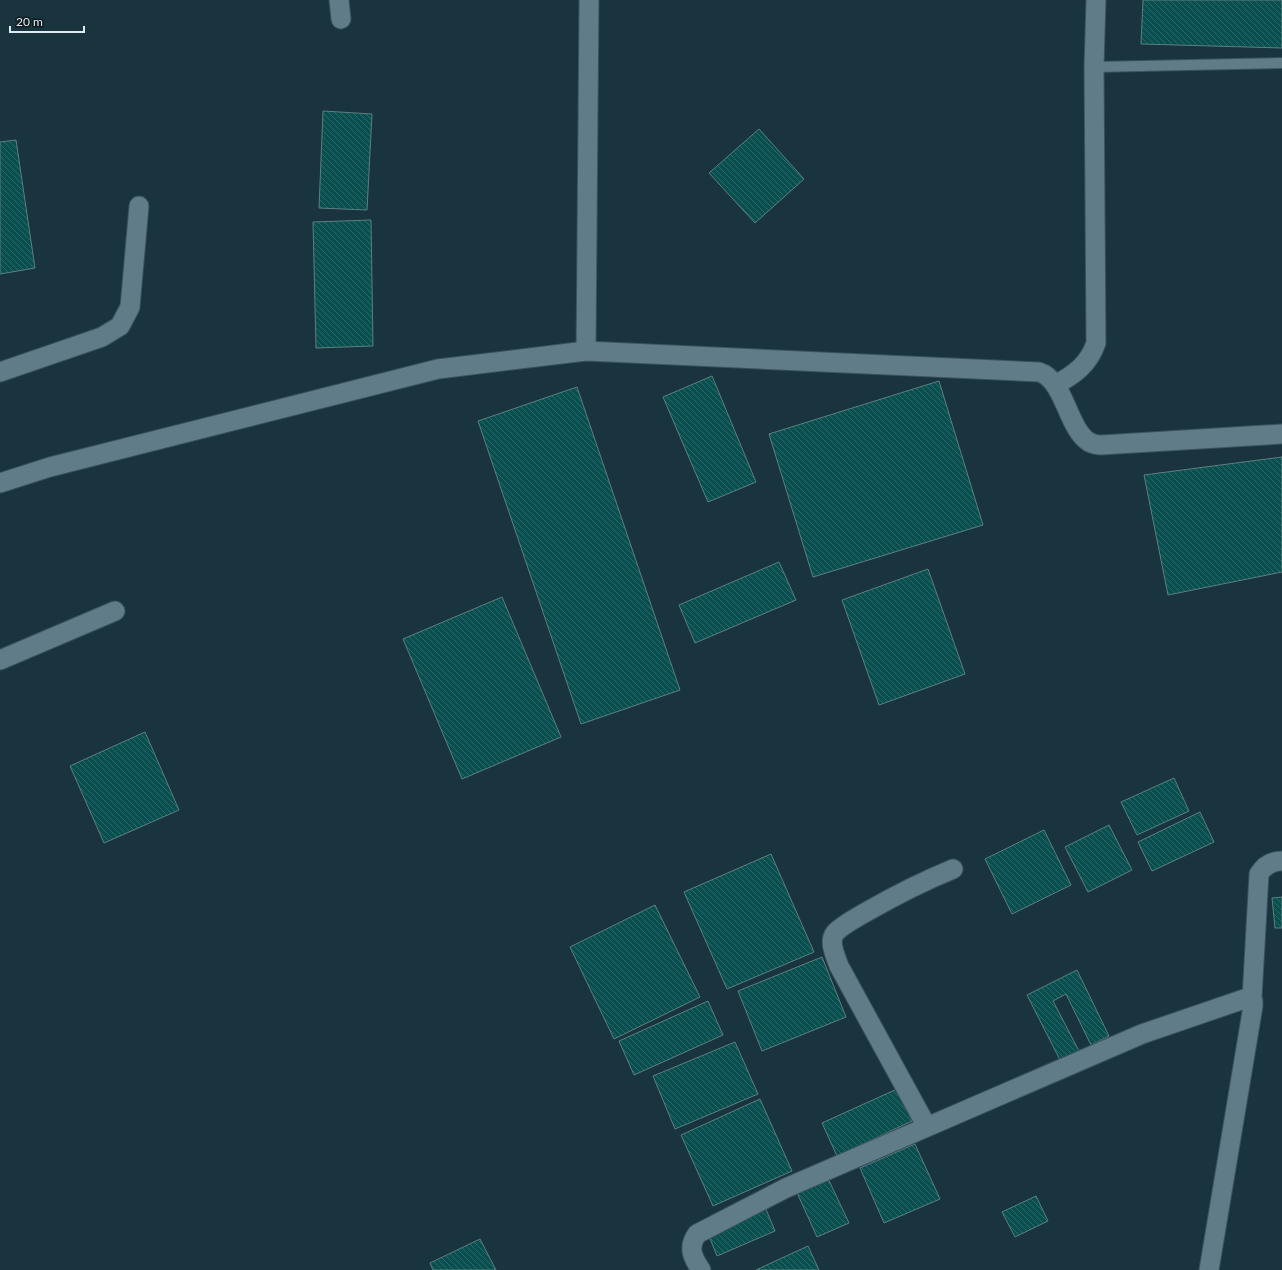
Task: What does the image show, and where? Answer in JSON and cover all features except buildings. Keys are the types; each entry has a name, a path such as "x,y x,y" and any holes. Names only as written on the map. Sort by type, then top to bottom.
{"street":[{"path":"339,0 341,19"},
{"path":"586,351 589,0"},
{"path":"1055,385 1068,378 1086,363 1093,352 1096,343 1094,67 1096,0"},
{"path":"0,372 102,337 120,326 130,307 139,206"},
{"path":"0,483 50,467 438,369 586,351 1039,372 1047,376 1055,385 1081,434 1091,443 1101,445 1282,434"},
{"path":"0,660 115,611"},
{"path":"1208,1270 1253,1006 1252,998 1259,874 1263,867 1276,861 1282,861"},
{"path":"927,1127 838,966 832,947 832,941 835,934 852,920 927,880 953,869"},
{"path":"701,1270 694,1260 692,1249 692,1241 697,1234 786,1188 1142,1034 1246,998 1252,998"}],"lane":[{"path":"1094,67 1282,63"}]}
